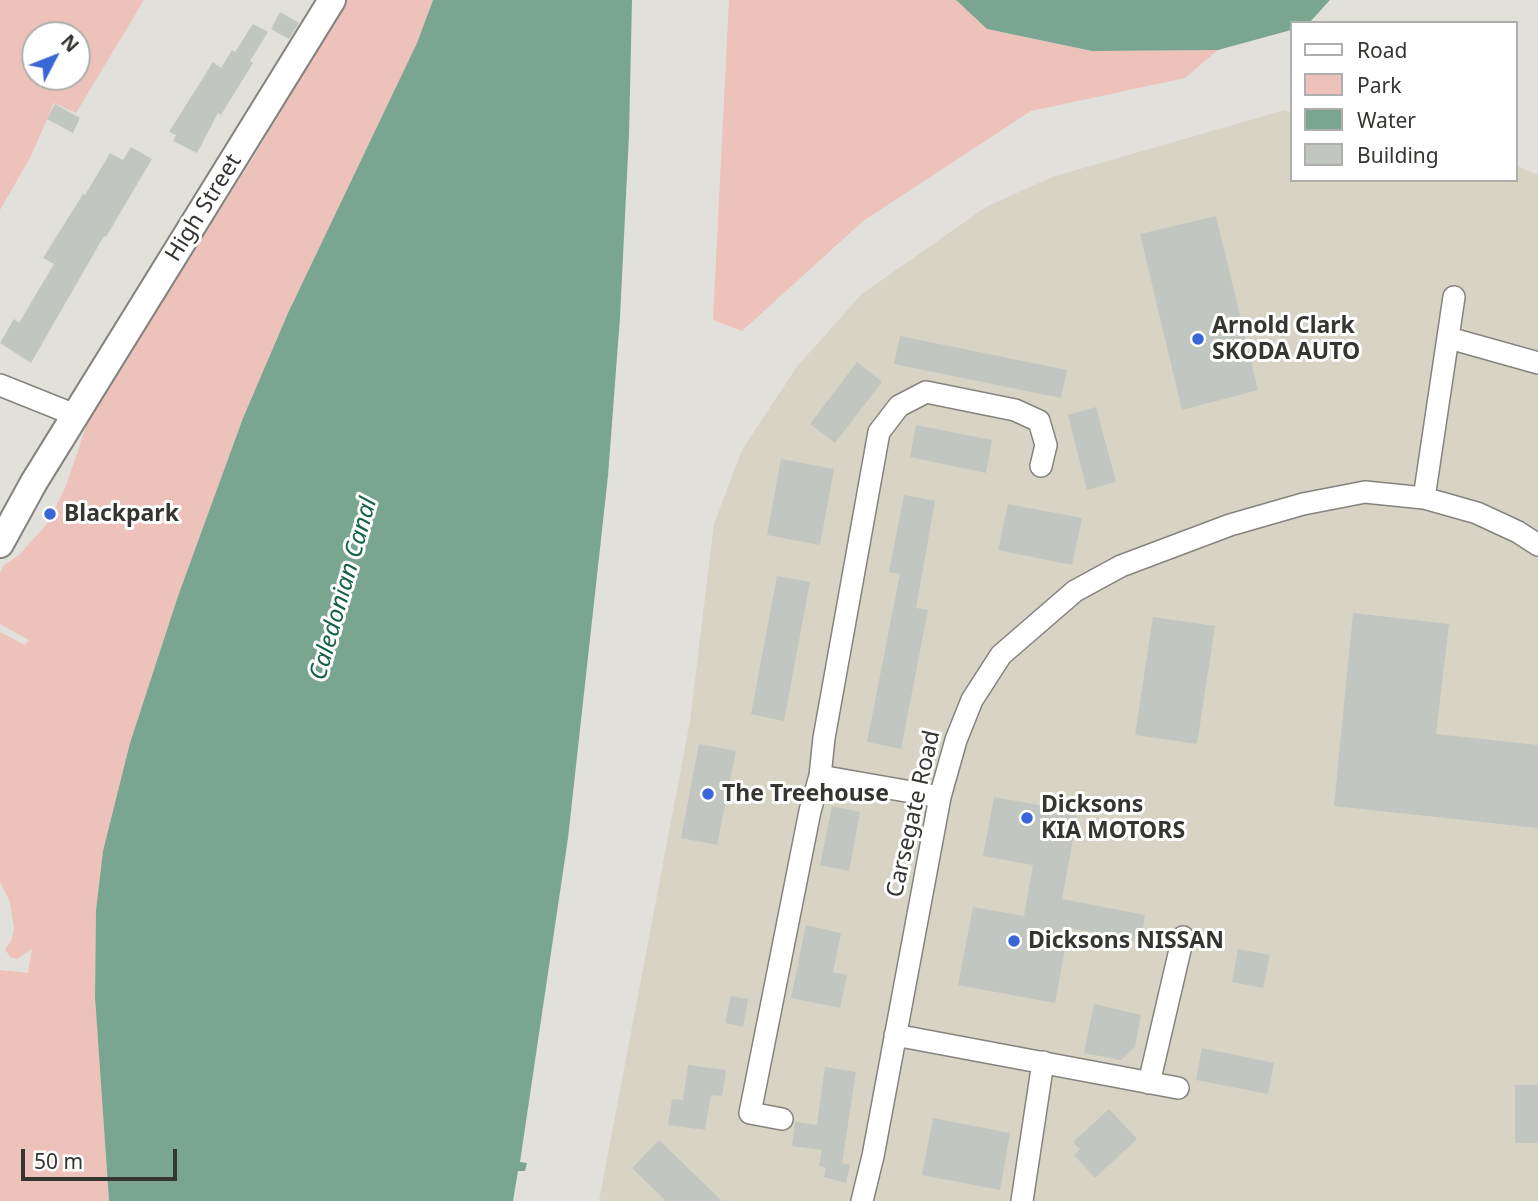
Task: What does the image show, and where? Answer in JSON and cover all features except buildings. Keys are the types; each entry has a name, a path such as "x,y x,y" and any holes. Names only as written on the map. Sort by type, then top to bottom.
{"main road":[{"name":"High Street","path":"0,544 75,415 332,0"}],"street":[{"path":"1424,498 1454,297"},
{"path":"1449,338 1538,363"},
{"path":"0,385 75,415"},
{"path":"782,1119 750,1113 810,811 820,776 824,738 879,432 900,406 926,392 1014,410 1039,421 1046,444 1041,466"},
{"name":"Carsegate Road","path":"862,1201 873,1156 940,797 956,740 972,701 1001,655 1075,591 1121,566 1230,525 1303,504 1365,492 1424,498 1478,513 1538,545"},
{"path":"820,776 940,797"},
{"path":"1149,1083 1183,937"},
{"path":"895,1035 1178,1088"},
{"path":"1022,1201 1042,1062"}],"shaded area":[{"path":"1285,110 1290,112 1290,182 1517,182 1517,166 1538,175 1538,1201 599,1201 690,721 714,524 742,450 798,365 862,294 986,207 1052,177"}],"green space":[{"path":"0,0 144,0 91,88 91,21 21,21 21,91 89,91 76,113 54,103 31,156 0,210"},
{"path":"346,0 433,0 417,43 288,313 243,418 178,596 130,743 103,851 96,910 95,997 109,1201 0,1201 0,970 28,973 32,949 17,959 10,957 5,949 11,941 14,929 10,902 0,882 0,632 25,645 29,640 0,624 0,573 4,565 19,555 47,524 65,488 87,424 97,405 253,158"},
{"path":"729,0 956,0 987,29 1091,51 1218,50 1185,78 1031,111 863,221 742,331 713,320"}],"water":[{"name":"Caledonian Canal","path":"433,0 632,0 629,135 620,317 608,476 568,838 520,1162 527,1163 525,1171 518,1171 513,1201 109,1201 95,997 96,910 103,851 130,743 178,596 243,418 288,313 417,43"},
{"path":"956,0 1330,0 1311,21 1290,21 1290,30 1218,50 1092,51 987,29"}],"place":[{"name":"Arnold Clark SKODA AUTO","path":"1198,339"},
{"name":"Blackpark","path":"50,514"},
{"name":"The Treehouse","path":"708,794"},
{"name":"Dicksons KIA MOTORS","path":"1027,818"},
{"name":"Dicksons NISSAN","path":"1014,941"}]}
